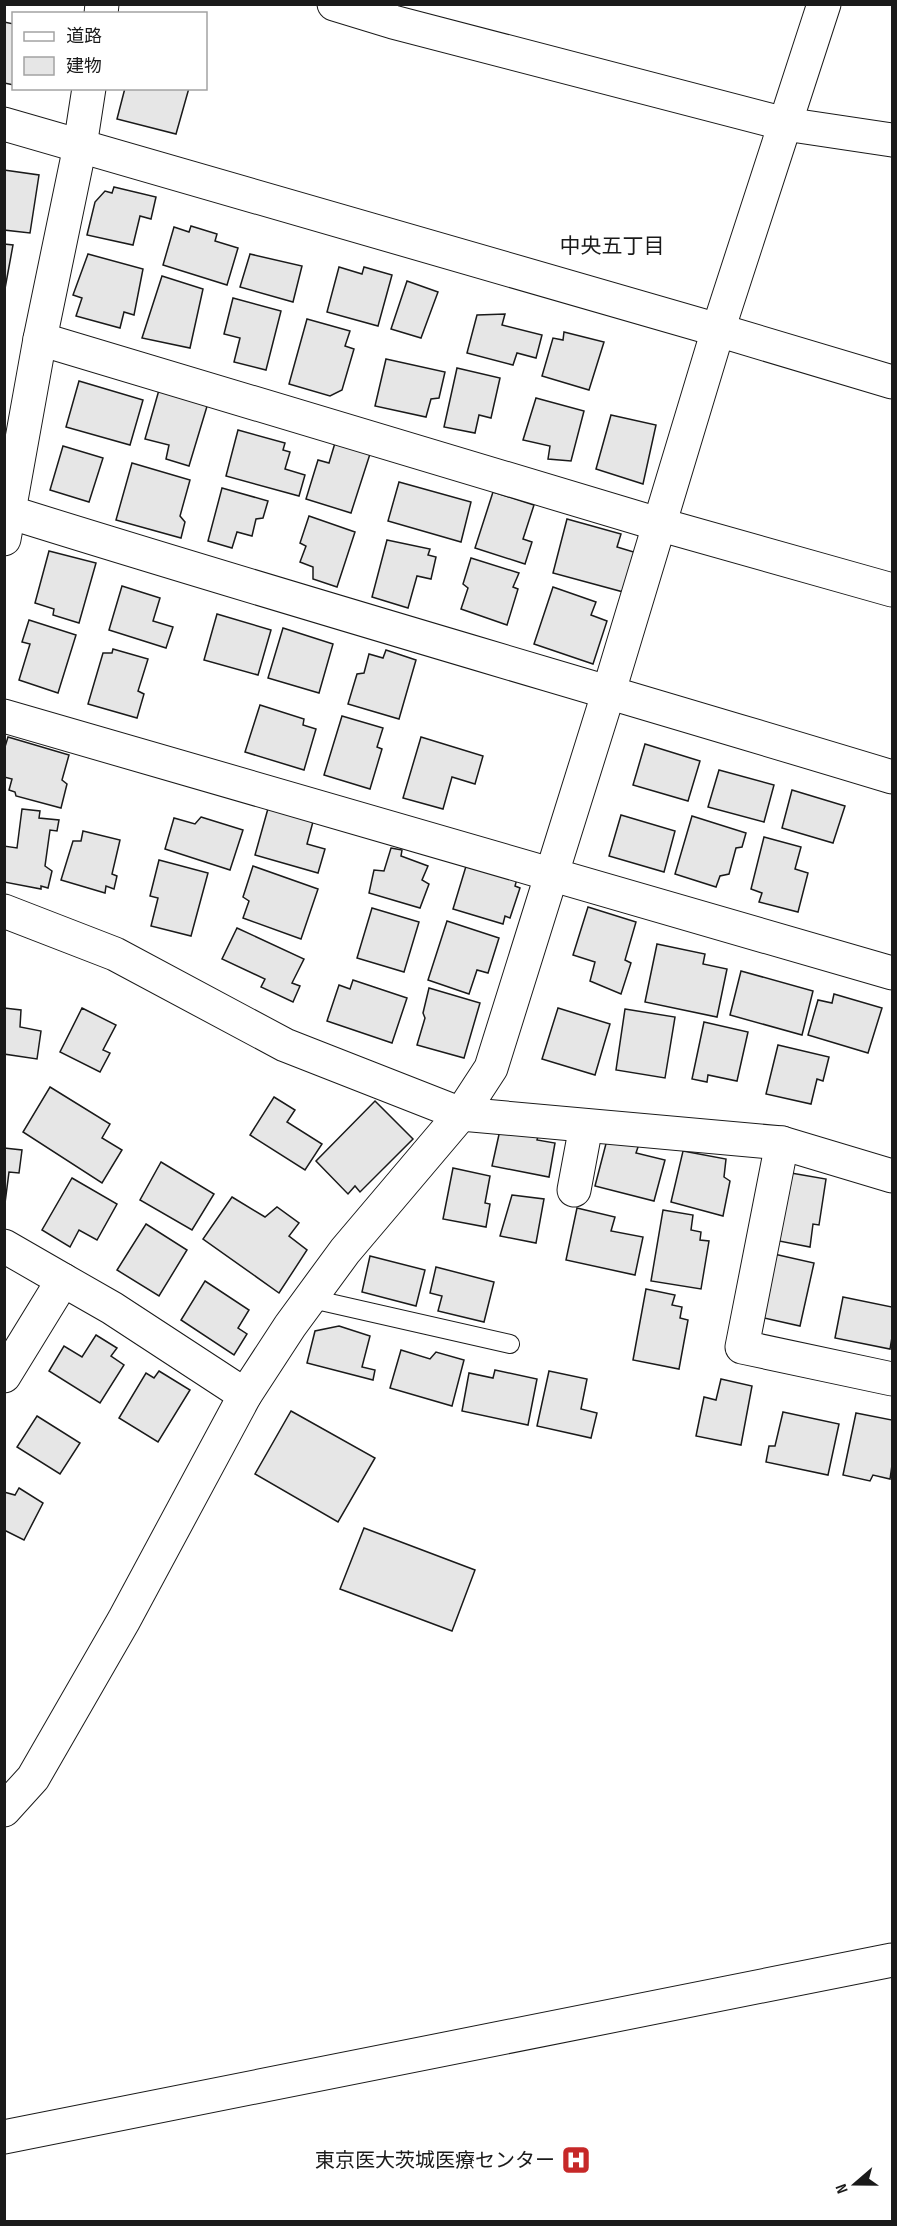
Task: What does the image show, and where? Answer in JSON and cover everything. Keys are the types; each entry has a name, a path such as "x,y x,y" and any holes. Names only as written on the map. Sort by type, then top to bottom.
{"street":[{"path":"334,4 395,13 785,124 892,140"},
{"path":"4,1810 33,1778 124,1620 245,1395 290,1326 345,1251 461,1114 491,1068 553,874 718,330 824,4"},
{"path":"89,90 81,146 40,339 7,526 254,589 609,691 892,777"},
{"path":"4,124 892,382"},
{"path":"40,339 658,524 892,590"},
{"path":"4,716 892,973"},
{"path":"4,911 115,954 285,1045 461,1114 782,1143 892,1176"},
{"path":"574,1190 586,1126"},
{"path":"782,1143 742,1347 892,1379"},
{"path":"4,1245 112,1308 245,1395"},
{"path":"4,1376 63,1280"},
{"path":"4,2137 892,1960"}],"lane":[{"path":"312,1299 510,1344"}],"building":[{"path":"4,22 12,24 12,85 4,83"},
{"path":"124,90 188,90 176,134 117,119"},
{"path":"4,170 39,175 30,233 4,230"},
{"path":"114,187 156,197 151,219 140,216 133,245 87,235 95,202 105,191 112,193"},
{"path":"191,226 217,234 215,241 238,248 227,285 163,265 174,227 189,232"},
{"path":"4,244 13,245 4,294"},
{"path":"88,254 143,269 134,315 124,312 120,328 76,316 82,298 73,295"},
{"path":"250,254 302,266 293,302 240,287"},
{"path":"339,267 362,274 364,267 392,275 378,326 327,312"},
{"path":"162,276 203,289 190,348 142,338"},
{"path":"407,281 438,292 421,338 391,329"},
{"path":"233,298 281,311 266,370 234,362 240,338 224,334"},
{"path":"505,314 502,325 542,335 536,358 517,353 513,365 467,353 477,315"},
{"path":"307,319 350,331 345,346 354,349 342,390 330,396 289,384"},
{"path":"564,332 604,342 589,390 542,376 553,338 563,340"},
{"path":"386,359 445,372 439,398 431,399 426,417 375,406"},
{"path":"457,368 500,378 491,418 479,415 475,433 444,427"},
{"path":"79,381 143,400 130,445 66,427"},
{"path":"159,390 208,403 189,466 166,459 169,445 145,439"},
{"path":"536,398 584,411 571,461 548,459 550,446 523,440"},
{"path":"611,415 656,425 643,484 596,469"},
{"path":"238,430 285,443 283,450 290,452 285,469 305,475 299,496 226,476"},
{"path":"335,443 370,454 351,513 306,499 318,460 329,463"},
{"path":"63,446 103,458 89,502 50,490"},
{"path":"132,463 190,480 180,516 185,522 181,538 116,520"},
{"path":"399,482 471,502 461,542 388,521"},
{"path":"222,488 268,501 263,518 256,519 252,536 237,532 232,548 208,541"},
{"path":"493,492 534,505 523,539 532,542 525,564 475,548"},
{"path":"309,516 355,532 337,587 313,579 313,567 300,562 306,546 300,543"},
{"path":"567,519 621,534 617,547 637,553 627,593 553,573"},
{"path":"387,540 430,549 428,555 436,557 431,579 417,576 408,608 372,597"},
{"path":"49,551 96,563 79,623 53,615 54,609 35,603"},
{"path":"471,558 519,573 513,587 518,589 507,625 461,609 468,588 463,584"},
{"path":"122,586 160,598 153,621 173,627 166,648 109,630"},
{"path":"553,587 596,602 591,615 607,621 593,664 534,644"},
{"path":"217,614 271,630 258,675 204,660"},
{"path":"29,620 76,635 58,693 19,680 30,644 22,642"},
{"path":"283,628 333,644 319,693 268,678"},
{"path":"113,649 148,659 138,691 144,694 137,718 88,704 103,653 112,653"},
{"path":"386,650 416,660 399,719 348,704 357,674 364,673 369,654 383,658"},
{"path":"260,705 304,719 303,725 316,729 304,770 245,752"},
{"path":"342,716 383,728 377,747 382,749 370,789 324,775"},
{"path":"8,737 69,755 62,780 67,784 61,808 16,796 15,792 9,790 12,779 4,777 4,750"},
{"path":"421,737 483,756 475,784 452,777 443,809 403,798"},
{"path":"645,744 700,761 688,801 633,785"},
{"path":"719,770 774,785 764,822 708,807"},
{"path":"792,790 845,806 833,843 782,828"},
{"path":"269,805 314,818 307,844 325,849 318,873 255,855"},
{"path":"22,809 40,811 39,818 59,820 57,831 50,830 45,866 52,871 48,888 41,886 41,889 4,882 4,846 17,848"},
{"path":"621,815 675,831 664,872 609,856"},
{"path":"692,816 746,833 742,847 736,848 729,874 720,876 716,887 675,874"},
{"path":"201,817 243,830 230,870 165,849 174,818 195,824"},
{"path":"83,831 120,840 112,874 117,876 114,889 106,886 105,893 61,880 73,841 81,841"},
{"path":"764,837 801,847 795,869 808,873 798,912 759,902 762,893 751,889"},
{"path":"391,848 402,850 401,856 428,866 422,880 429,884 420,908 369,893 374,870 384,871"},
{"path":"159,860 208,873 191,936 151,926 158,898 150,896"},
{"path":"467,863 517,879 515,886 520,888 510,918 505,916 503,924 453,909"},
{"path":"253,866 318,889 301,939 243,918 249,901 243,897"},
{"path":"588,907 636,922 625,960 631,963 621,994 590,981 595,962 573,955"},
{"path":"372,908 419,922 404,972 357,958"},
{"path":"447,921 499,938 488,973 477,970 469,994 428,980"},
{"path":"237,928 304,959 292,983 300,986 293,1002 261,987 265,979 222,959"},
{"path":"657,944 705,954 703,964 727,969 717,1017 645,1002"},
{"path":"741,971 813,991 802,1035 730,1015"},
{"path":"353,980 407,998 392,1043 327,1021 339,985 350,989"},
{"path":"429,988 480,1003 464,1058 417,1045 425,1018 423,1013"},
{"path":"834,994 882,1008 868,1053 808,1035 818,1000 832,1003"},
{"path":"4,1008 21,1010 20,1027 41,1031 37,1059 4,1054"},
{"path":"82,1008 116,1025 103,1050 110,1053 100,1072 60,1052"},
{"path":"558,1008 610,1024 595,1075 542,1059"},
{"path":"625,1009 675,1017 665,1078 616,1070"},
{"path":"704,1022 748,1032 737,1081 708,1075 707,1082 692,1079"},
{"path":"778,1045 829,1057 823,1081 817,1079 811,1104 766,1094"},
{"path":"50,1087 110,1124 102,1138 122,1150 102,1183 23,1132"},
{"path":"274,1097 295,1110 287,1122 322,1144 305,1170 250,1135"},
{"path":"375,1101 413,1139 360,1192 355,1186 348,1194 316,1161"},
{"path":"502,1121 540,1129 537,1140 555,1143 549,1177 492,1166"},
{"path":"608,1136 639,1144 636,1153 665,1160 654,1201 595,1186"},
{"path":"4,1148 22,1150 19,1173 9,1172 4,1211"},
{"path":"683,1151 726,1159 724,1177 730,1181 723,1216 671,1202"},
{"path":"161,1162 214,1194 192,1230 140,1200"},
{"path":"453,1168 490,1176 485,1203 490,1204 486,1227 443,1219"},
{"path":"791,1173 826,1179 819,1225 813,1224 810,1247 779,1241"},
{"path":"72,1178 117,1204 97,1240 79,1230 70,1247 42,1230"},
{"path":"512,1195 544,1199 536,1243 500,1236"},
{"path":"232,1197 265,1217 277,1207 299,1223 289,1236 307,1250 279,1293 203,1239"},
{"path":"577,1208 615,1217 611,1231 643,1237 635,1275 566,1260"},
{"path":"663,1210 693,1215 691,1230 701,1232 700,1240 709,1241 701,1289 651,1281"},
{"path":"146,1224 187,1250 159,1296 117,1270"},
{"path":"774,1254 814,1263 800,1326 760,1317"},
{"path":"370,1256 425,1270 416,1306 362,1292"},
{"path":"436,1267 494,1282 484,1322 438,1311 442,1296 430,1293"},
{"path":"205,1281 249,1310 238,1328 247,1334 234,1355 181,1320"},
{"path":"646,1289 675,1295 672,1305 682,1307 680,1318 688,1320 679,1369 633,1360"},
{"path":"843,1297 892,1307 890,1349 835,1338"},
{"path":"339,1326 370,1336 362,1367 375,1370 373,1380 307,1363 315,1331"},
{"path":"96,1335 117,1348 111,1356 124,1365 100,1403 49,1371 64,1346 82,1357"},
{"path":"401,1350 430,1359 436,1352 464,1360 452,1406 390,1388"},
{"path":"495,1370 537,1379 528,1425 462,1411 469,1373 493,1378"},
{"path":"159,1371 190,1390 158,1442 119,1418 146,1373 154,1378"},
{"path":"549,1371 587,1379 581,1409 597,1413 591,1438 537,1426"},
{"path":"721,1379 752,1386 741,1445 696,1436 704,1397 716,1400"},
{"path":"291,1411 375,1458 338,1522 255,1474"},
{"path":"783,1412 839,1424 828,1475 766,1462 769,1446 775,1446"},
{"path":"856,1413 892,1420 890,1479 873,1475 870,1481 843,1475"},
{"path":"37,1416 80,1443 60,1474 17,1447"},
{"path":"19,1488 43,1503 24,1540 4,1530 4,1492 15,1495"},
{"path":"364,1528 475,1570 452,1631 340,1589"}],"place":[{"name":"東京医大茨城医療センター","path":"576,2160"}],"district":[{"name":"中央五丁目","path":"612,246"}]}
